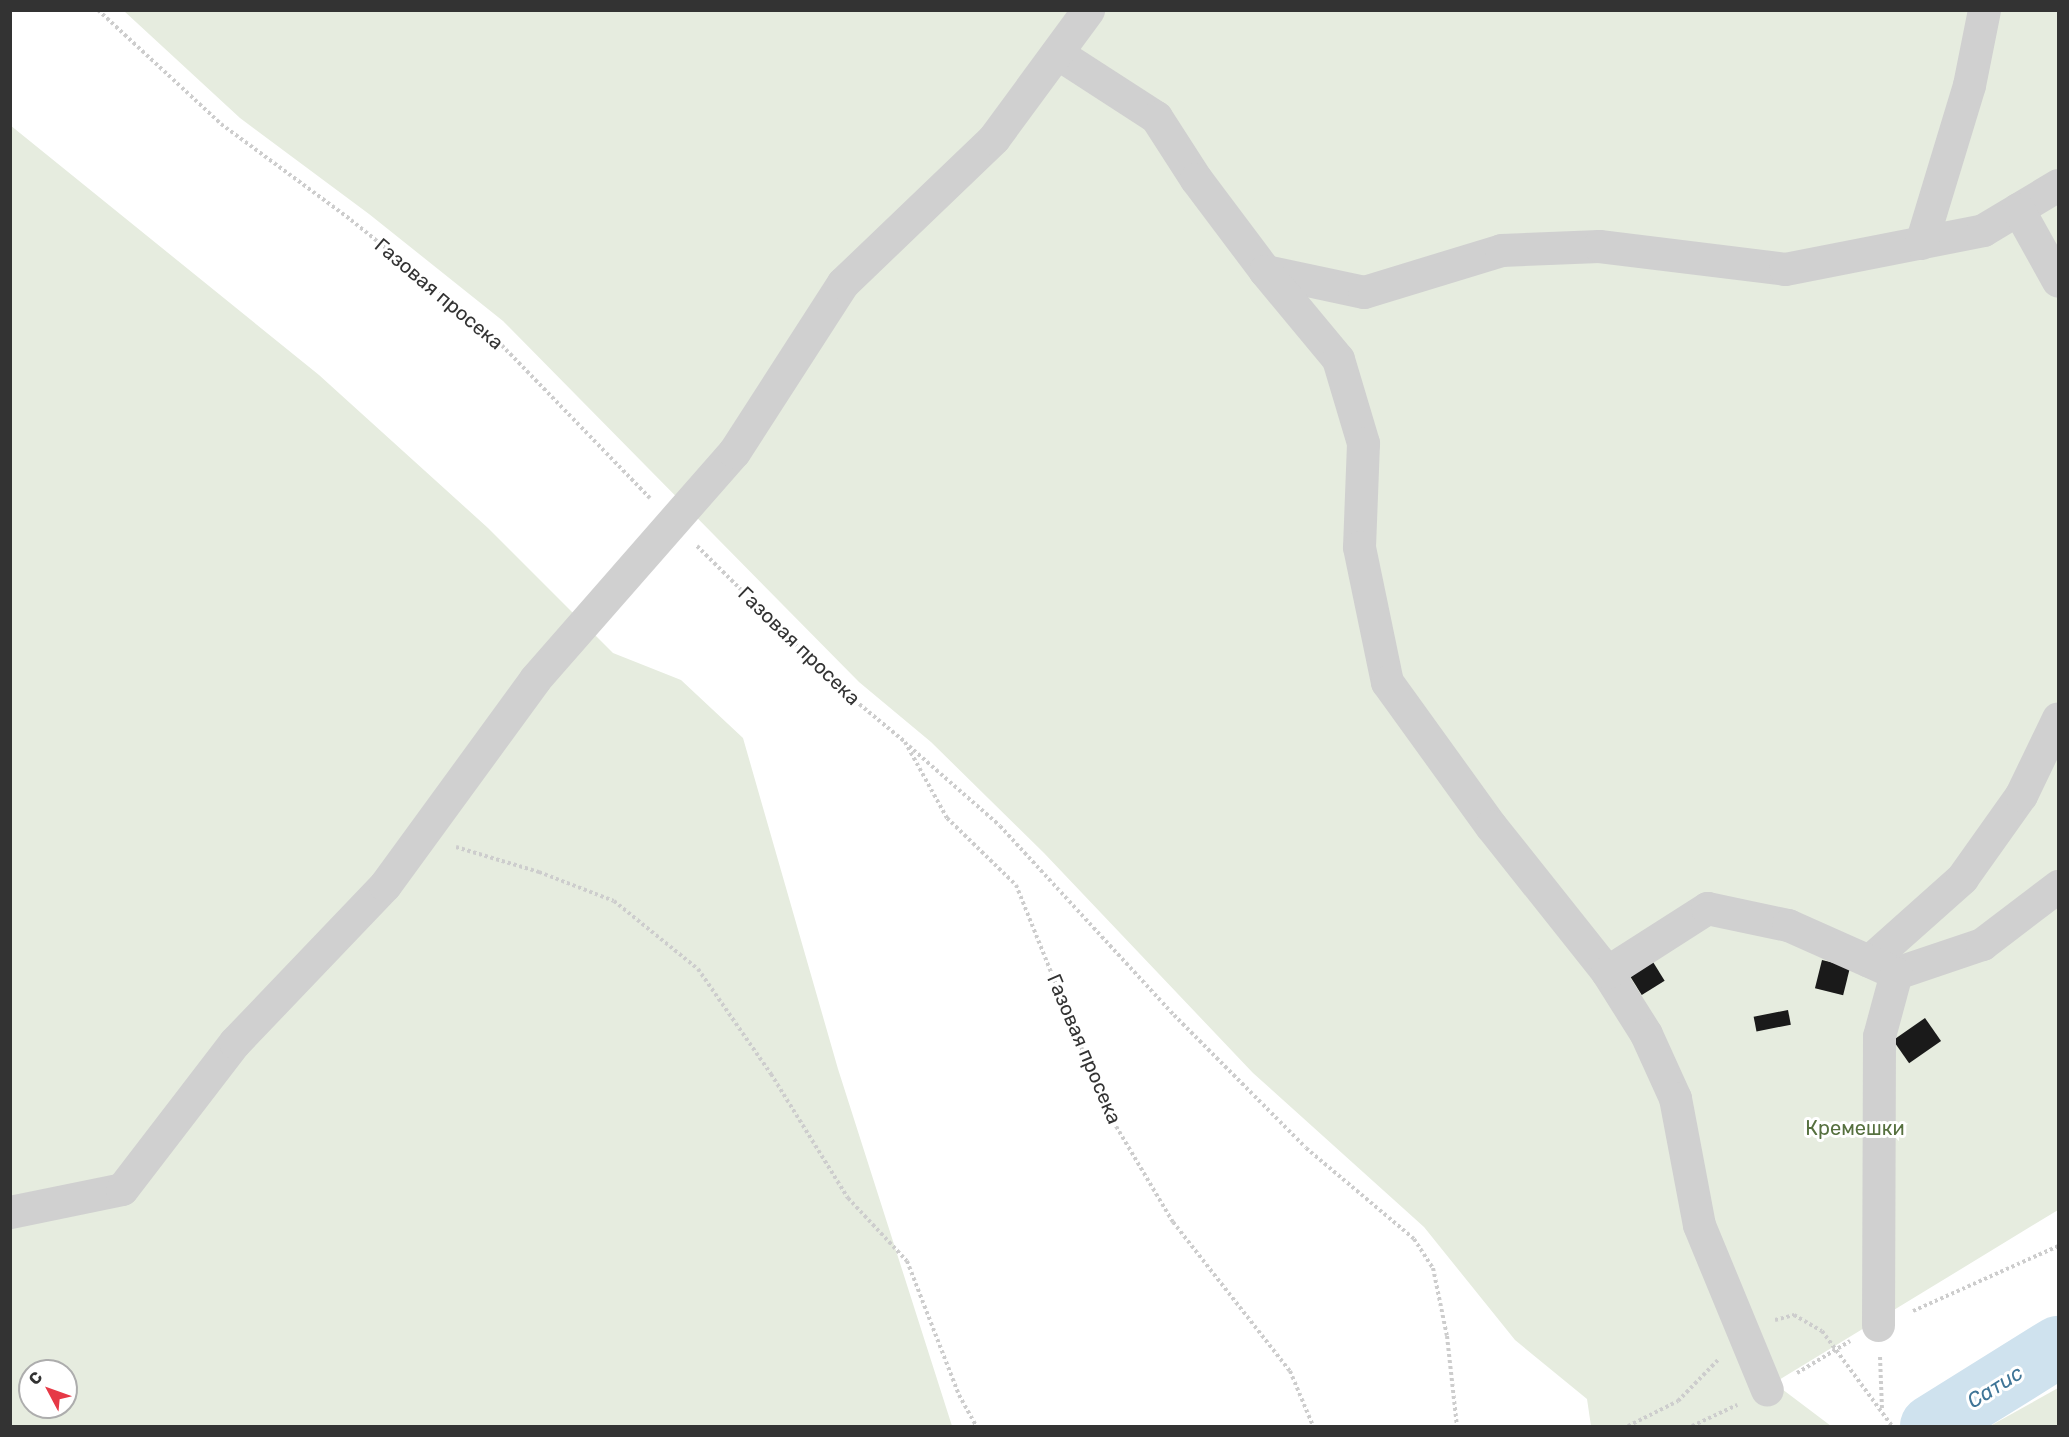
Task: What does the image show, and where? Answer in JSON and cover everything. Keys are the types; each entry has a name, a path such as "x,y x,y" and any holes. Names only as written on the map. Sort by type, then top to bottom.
{"street":[{"path":"10,1212 122,1189 235,1042 385,885 536,679 734,452 843,283 994,138 1088,10"},
{"path":"1921,243 1969,85 1984,10"},
{"path":"1057,53 1156,117 1196,179 1265,271 1338,359 1363,444 1359,548 1387,682 1491,826 1607,972 1646,1034 1675,1098 1699,1225 1767,1390"},
{"path":"1265,271 1364,292 1501,250 1599,246 1785,269 1983,230 2058,185"},
{"path":"2018,209 2058,281"},
{"path":"1878,1325 1879,1036 1882,967 1962,878 2021,795 2058,718"},
{"path":"1607,972 1707,908 1788,925 1882,967 1982,944 2058,886"}],"path":[{"name":"Газовая просека","path":"98,10 221,124 351,220 485,328 674,523 841,689 905,742 947,818 1017,885 1107,1111 1173,1222 1290,1371 1313,1426"},
{"path":"905,742 1000,826 1174,1015 1306,1148 1414,1239 1433,1268 1447,1336 1457,1426"},
{"path":"418,840 464,849 529,869 614,901 698,969 771,1074 848,1198 907,1261 959,1395 976,1426"},
{"path":"1878,1325 1882,1411 1892,1426"}],"green space":[{"name":"Кремешки","path":"124,11 2058,11 2058,1210 1774,1383 1831,1426 1591,1426 1587,1399 1515,1340 1424,1227 1253,1073 1044,853 931,742 859,682 503,321 369,214 240,118"},
{"path":"10,125 319,375 488,528 613,653 681,680 743,738 838,1069 952,1426 11,1426"},
{"path":"2058,1388 2058,1426 1990,1426"}],"building":[{"path":"1822,960 1850,967 1843,995 1815,988"},
{"path":"1653,962 1665,981 1642,995 1630,976"},
{"path":"1788,1010 1791,1025 1757,1031 1754,1017"},
{"path":"1925,1018 1941,1041 1909,1063 1893,1040"}],"waterway":[{"name":"Сатис","path":"1931,1426 2058,1347"}]}
